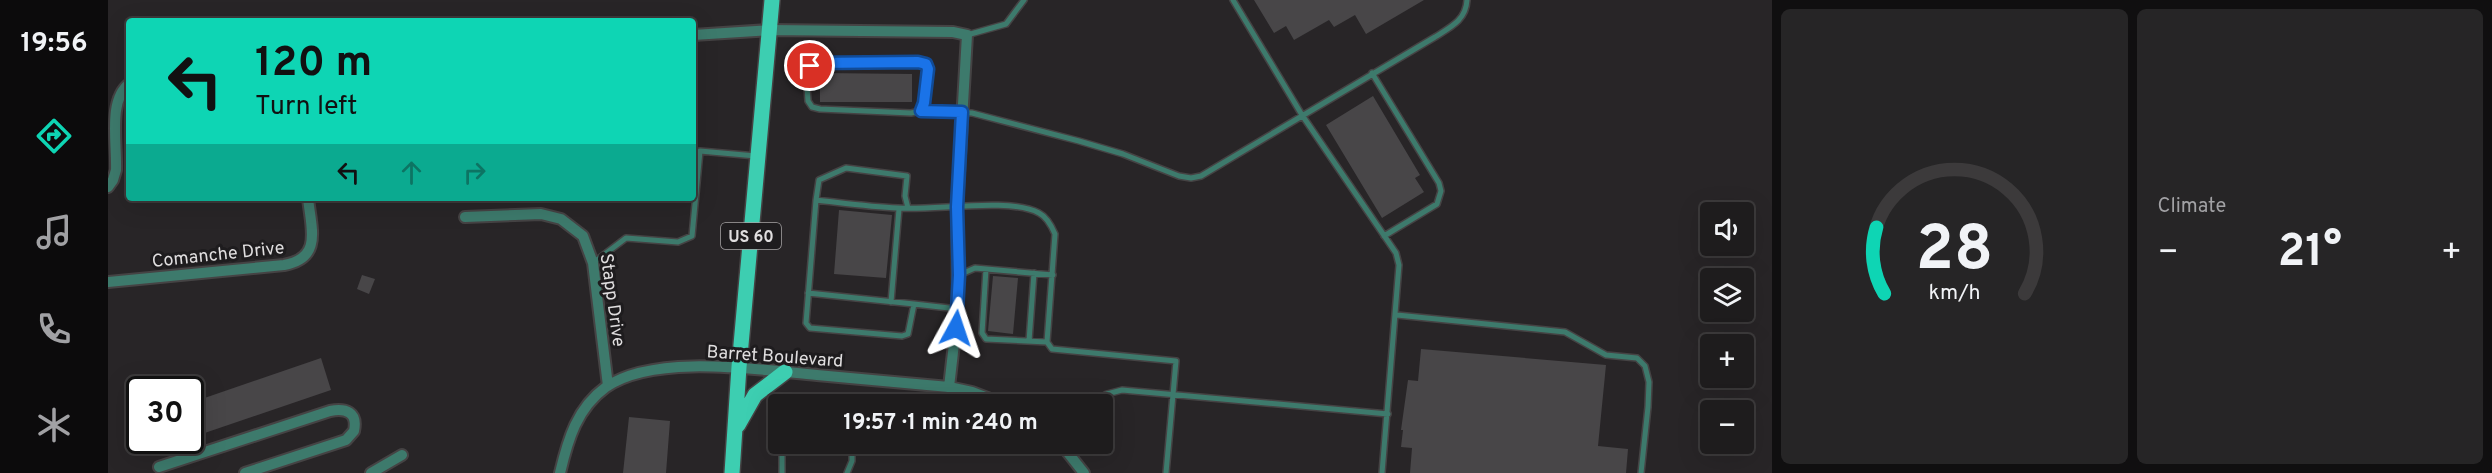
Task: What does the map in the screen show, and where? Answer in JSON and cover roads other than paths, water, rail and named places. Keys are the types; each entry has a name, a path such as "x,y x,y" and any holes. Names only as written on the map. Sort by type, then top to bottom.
{"main road":[{"name":"US 60","path":"732,473 739,367 772,0"},
{"path":"734,433 755,395 785,372"}],"street":[{"path":"696,35 770,30 952,32 967,35 957,207 958,309 949,387"},
{"path":"108,187 114,180 116,171 112,103 126,86"},
{"name":"Comanche Drive","path":"108,282 284,265 301,260 311,246 308,201"},
{"name":"Stapp Drive","path":"465,217 531,213 552,215 570,224 583,236 593,263 608,386"},
{"name":"Barret Boulevard","path":"560,473 571,433 589,402 608,386 627,376 655,369 739,367 949,387 976,394"},
{"path":"158,471 330,411 344,409 350,412 354,419 354,431 346,440 245,473"},
{"path":"1069,454 1084,473"},
{"path":"371,473 402,455"}],"lane":[{"path":"967,35 1006,24 1024,0"},
{"path":"1233,0 1302,115 1396,253 1399,264 1397,315 1382,473"},
{"path":"921,111 928,69 926,64 918,62 814,63 806,73 808,101 812,107 901,112 962,112 1079,141 1123,154 1179,176 1191,178 1201,176 1460,20 1466,11 1467,0"},
{"path":"1372,74 1439,183 1441,191 1437,204 1384,236"},
{"path":"696,194 700,151 758,156"},
{"path":"908,208 904,196 907,176 846,168 819,180 806,323 810,328 902,336 908,334 914,304"},
{"path":"816,200 899,209 976,205 1010,207 1040,213 1051,224 1055,234 1047,342 1052,349 1176,361 1166,473"},
{"path":"593,263 626,238 678,242 692,236 695,201"},
{"path":"891,302 899,209"},
{"path":"959,275 975,268 1053,275"},
{"path":"986,269 982,333 986,339 1047,342"},
{"path":"1029,341 1034,273"},
{"path":"808,293 958,309"},
{"path":"1397,315 1566,332 1606,355 1637,358 1645,366 1649,382 1641,473"},
{"path":"949,387 949,394"},
{"path":"1107,394 1122,390 1388,414"},
{"path":"782,454 782,473"},
{"path":"847,473 852,454"}]}
